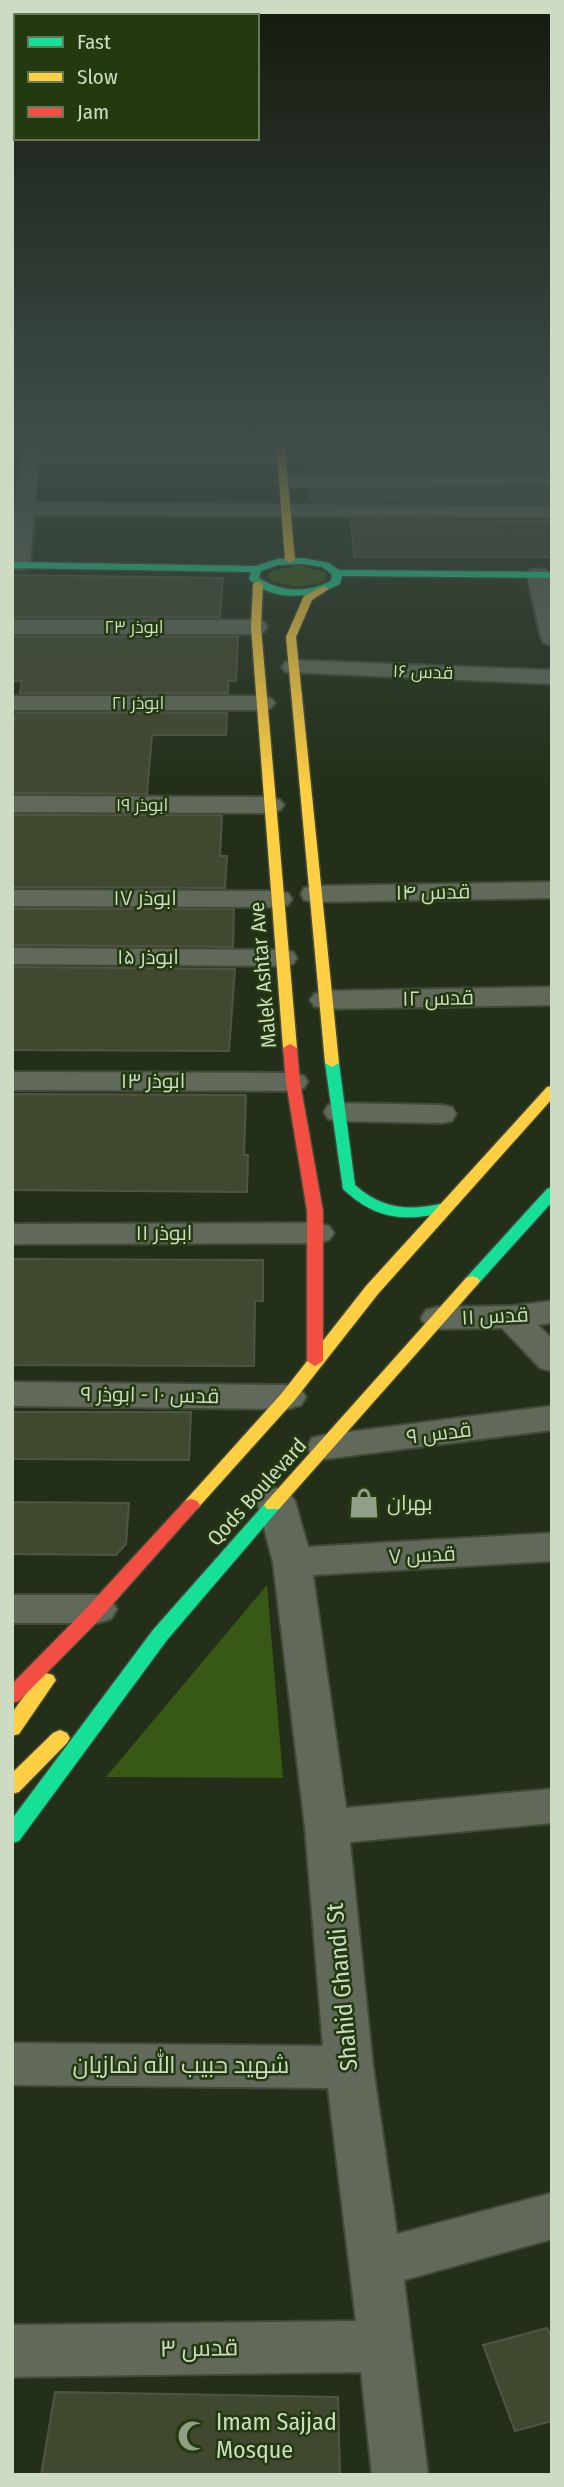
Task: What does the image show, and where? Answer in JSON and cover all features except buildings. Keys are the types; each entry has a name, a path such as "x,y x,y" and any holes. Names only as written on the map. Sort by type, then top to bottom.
{"street":[{"path":"290,556 290,561"},
{"path":"258,577 290,561 325,565 337,573 545,575 552,638"},
{"path":"16,565 258,577 288,593 324,589"},
{"path":"337,573 336,582 308,598 290,637 324,1000 348,1186 365,1209 418,1215 445,1208"},
{"name":"Malek Ashtar Ave","path":"258,577 257,627 293,1082 322,1222 315,1361"},
{"name":"ابوذر ۲۳","path":"12,627 257,627"},
{"name":"قدس ۱۶","path":"293,667 552,677"},
{"name":"ابوذر ۲۱","path":"12,703 263,704"},
{"name":"ابوذر ۱۹","path":"12,804 271,805"},
{"name":"قدس ۱۴","path":"314,894 552,890"},
{"name":"ابوذر ۱۷","path":"12,898 278,899"},
{"name":"ابوذر ۱۵","path":"12,956 283,958"},
{"name":"قدس ۱۲","path":"324,1000 552,996"},
{"name":"ابوذر ۱۳","path":"12,1081 293,1082"},
{"name":"Qods Boulevard","path":"12,1696 93,1613 288,1397 315,1361 445,1208 552,1090"},
{"path":"339,1112 440,1114"},
{"name":"Qods Boulevard","path":"12,1835 160,1635 552,1192"},
{"name":"ابوذر ۱۱","path":"12,1234 322,1222"},
{"name":"قدس ۱۱","path":"438,1318 511,1317 552,1312"},
{"path":"511,1317 552,1360"},
{"name":"قدس ۱۰ - ابوذر ۹","path":"12,1394 288,1397"},
{"name":"قدس ۹","path":"325,1447 552,1418"},
{"name":"Shahid Ghandi St","path":"276,1501 292,1562 327,1827 349,2067 376,2264 400,2475"},
{"name":"قدس ۷","path":"292,1562 552,1547"},
{"path":"12,1609 93,1613"},
{"path":"12,1729 93,1613"},
{"path":"12,1786 160,1635"},
{"path":"327,1827 552,1806"},
{"name":"شهید حبیب الله نمازیان","path":"12,2064 349,2067"},
{"path":"376,2264 552,2216"},
{"name":"قدس ۳","path":"12,2351 385,2346"}],"green space":[{"path":"299,565 326,572 325,581 298,586 270,580 268,575 271,571"},
{"path":"267,1585 283,1778 106,1777"}],"traffic: fast":[{"path":"303,561 325,565 337,573 336,582 316,591 294,593 273,590 254,579 257,569 277,562 303,561"},
{"path":"12,565 257,569"},
{"path":"337,573 552,575"},
{"path":"332,1063 348,1186 370,1204 393,1212 405,1214 445,1208"},
{"path":"472,1281 552,1192"},
{"path":"12,1835 160,1635 273,1505"}],"traffic: slow":[{"path":"258,584 256,627 290,1048"},
{"path":"324,589 308,598 291,637 332,1063"},
{"path":"191,1505 288,1397 372,1290 552,1090"},
{"path":"273,1505 472,1281"},
{"path":"12,1729 46,1680"},
{"path":"12,1786 60,1738"}],"traffic: jam":[{"path":"290,1048 293,1082 315,1211 315,1361"},
{"path":"12,1696 89,1618 191,1505"}],"place":[{"name":"بهران","path":"364,1503"},
{"name":"Imam Sajjad Mosque","path":"193,2436"}]}
